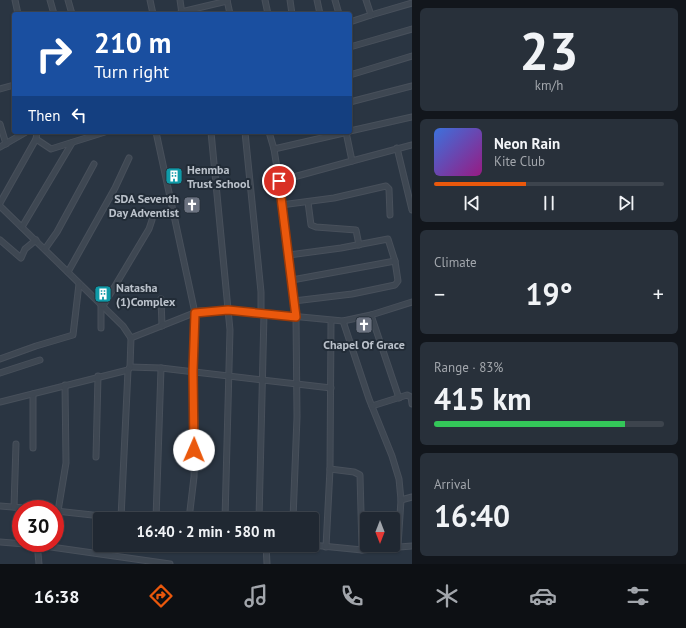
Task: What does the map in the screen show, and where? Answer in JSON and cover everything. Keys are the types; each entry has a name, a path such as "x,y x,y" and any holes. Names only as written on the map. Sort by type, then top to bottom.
{"street":[{"path":"15,0 18,12"},
{"path":"50,0 53,12"},
{"path":"68,0 71,12"},
{"path":"150,0 153,12"},
{"path":"180,0 182,12"},
{"path":"185,12 227,0 230,12"},
{"path":"265,0 268,12"},
{"path":"290,0 292,12"},
{"path":"317,0 320,12"},
{"path":"335,0 338,12"},
{"path":"366,0 371,15"},
{"path":"352,21 412,3"},
{"path":"352,46 412,29"},
{"path":"352,74 412,56"},
{"path":"0,89 12,86"},
{"path":"352,101 412,86"},
{"path":"352,131 412,117"},
{"path":"0,124 6,144"},
{"path":"0,147 23,134"},
{"path":"37,134 0,205 127,330 131,338 121,512"},
{"path":"36,139 50,149 99,134"},
{"path":"156,134 195,313 193,371 195,431 193,491 190,512"},
{"path":"211,134 230,330 225,512"},
{"path":"245,134 263,313 263,380 259,512"},
{"path":"270,134 274,149 279,181 296,317 296,467 293,512"},
{"path":"274,149 339,134"},
{"path":"348,134 352,161"},
{"path":"22,227 72,143"},
{"path":"279,181 412,145"},
{"path":"398,148 410,189 412,210"},
{"path":"68,272 96,224 129,158"},
{"path":"45,249 67,214 94,164"},
{"path":"281,205 334,198 386,186 388,189 390,215"},
{"path":"308,202 310,223 313,227 356,230 358,245"},
{"path":"101,328 102,305 149,229 152,220"},
{"path":"289,255 388,239 395,261 398,281 395,285 352,294 294,301"},
{"path":"0,240 21,258 25,249 36,240"},
{"path":"292,280 395,261"},
{"path":"0,359 36,346 73,336 79,284"},
{"path":"160,299 162,326"},
{"path":"131,338 195,313 228,310 343,321 371,315 412,302"},
{"path":"371,315 399,398"},
{"path":"326,547 330,469 331,321"},
{"path":"343,321 345,333 396,468 401,500 400,515"},
{"path":"0,374 40,360"},
{"path":"0,402 129,368 161,368 193,371 331,388"},
{"path":"156,512 161,368"},
{"path":"96,457 98,376"},
{"path":"58,500 66,464 65,385"},
{"path":"33,394 33,448"},
{"path":"372,406 409,396 412,404"},
{"path":"14,500 16,444"},
{"path":"330,469 354,472 360,475 361,512"},
{"path":"401,500 412,497"},
{"path":"0,506 12,507"},
{"path":"64,512 93,515"},
{"path":"0,542 12,543"},
{"path":"319,546 360,550"},
{"path":"400,546 412,546"},
{"path":"64,549 129,561 170,564"},
{"path":"38,552 39,564"},
{"path":"266,552 267,564"}],"place":[{"name":"Henmba Trust School","path":"174,176"},
{"name":"SDA Seventh Day Adventist","path":"192,205"},
{"name":"Natasha (1)Complex","path":"103,294"},
{"name":"Chapel Of Grace","path":"364,325"}],"route":[{"path":"194,450 195,423 193,371 195,313 213,310 228,310 296,317 279,181"}]}
